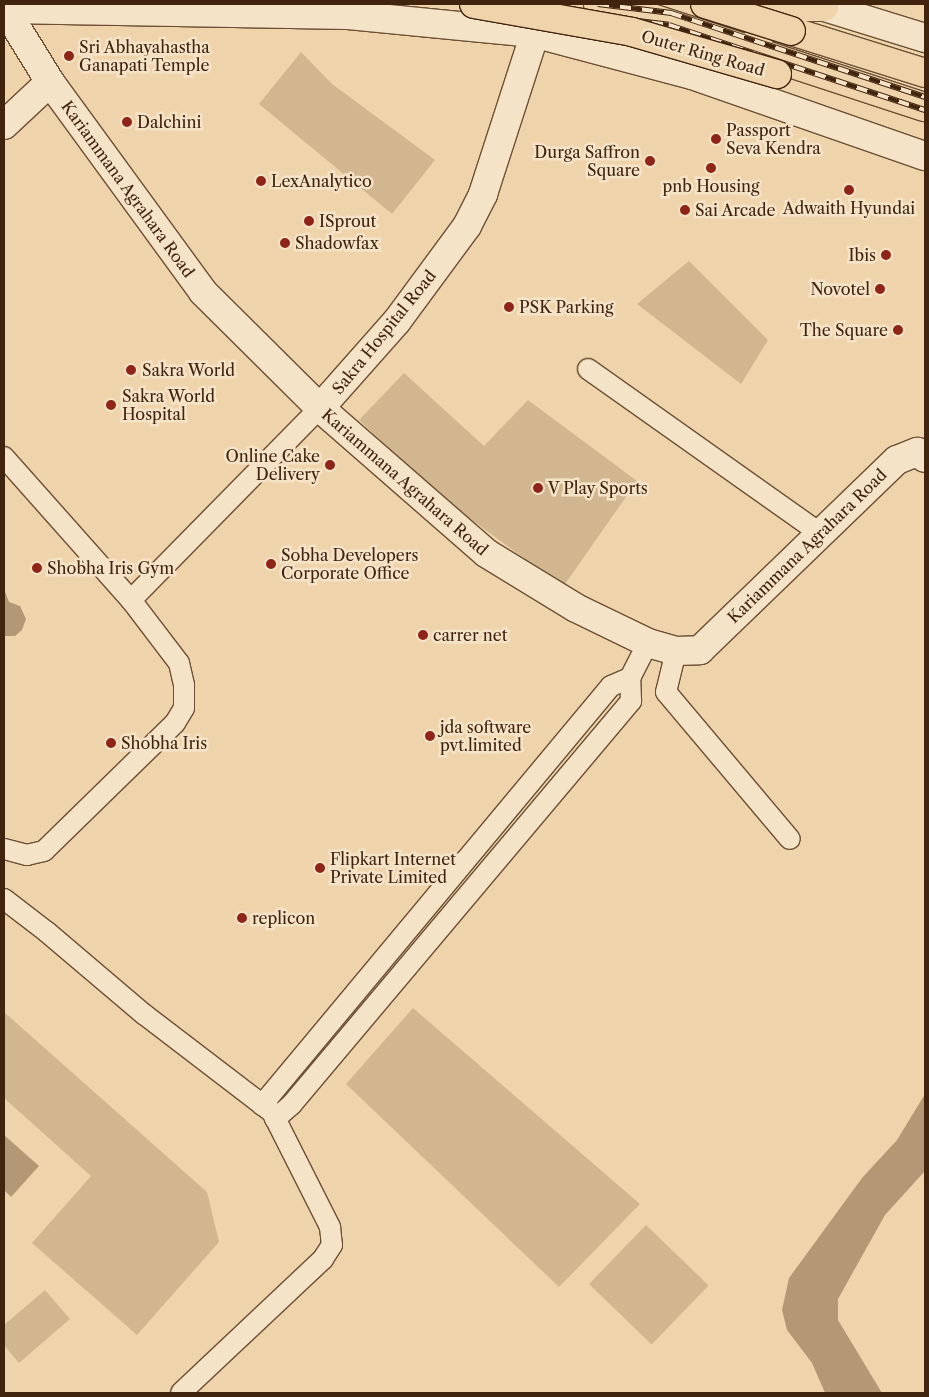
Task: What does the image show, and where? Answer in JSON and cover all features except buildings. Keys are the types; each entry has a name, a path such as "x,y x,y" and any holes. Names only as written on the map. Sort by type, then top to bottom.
{"highway":[{"name":"Outer Ring Road","path":"474,4 632,32 772,87 925,126"},
{"path":"598,4 752,50 925,107"},
{"path":"705,4 925,73"},
{"path":"752,50 775,6 819,5"}],"street":[{"name":"Sakra Hospital Road","path":"131,600 320,408 397,321 467,226 483,194 533,33 545,4"},
{"path":"692,75 704,35 726,4"},
{"path":"819,5 925,38"},
{"path":"4,9 366,10 533,33 692,75 772,87 925,156"},
{"name":"Kariammana Agrahara Road","path":"4,9 50,82 203,292 320,408 486,553 576,608 648,643 676,651 700,650 897,460 917,452 925,458"},
{"path":"4,125 50,82"},
{"path":"588,369 820,534"},
{"path":"4,457 131,600 179,663 184,685 184,708 175,723 44,851 28,855 4,849"},
{"path":"269,1112 310,1082 631,701 630,678 648,643"},
{"path":"676,651 666,692 790,839"},
{"path":"4,900 47,932 145,1015 269,1112 330,1227 332,1245 323,1259 181,1393"}],"shaded area":[{"path":"301,52 332,84 435,160 392,214 259,104"},
{"path":"689,261 768,340 741,384 637,304"},
{"name":"V Play Sports","path":"404,373 484,446 528,400 637,481 563,587 438,495 359,420"},
{"path":"4,589 9,602 20,606 26,619 22,630 15,636 4,636"},
{"path":"413,1008 640,1204 559,1287 346,1084"},
{"path":"4,1012 207,1192 219,1242 137,1335 32,1243 91,1176 4,1098"},
{"path":"925,1094 925,1171 885,1215 838,1299 838,1320 882,1393 825,1393 812,1363 787,1330 782,1310 789,1278 862,1178 897,1140"},
{"path":"4,1135 39,1166 11,1197 4,1190"},
{"path":"646,1225 709,1285 652,1344 589,1284"},
{"path":"45,1290 70,1319 19,1363 4,1345 4,1325"}],"railway":[{"path":"499,4 669,25 925,110"},
{"path":"598,4 671,13 925,97"}],"place":[{"name":"Sri Abhayahastha Ganapati Temple","path":"69,56"},
{"name":"Dalchini","path":"127,122"},
{"name":"Passport Seva Kendra","path":"716,139"},
{"name":"Durga Saffron Square","path":"650,161"},
{"name":"pnb Housing","path":"711,168"},
{"name":"LexAnalytico","path":"261,181"},
{"name":"Adwaith Hyundai","path":"849,190"},
{"name":"Sai Arcade","path":"685,210"},
{"name":"ISprout","path":"309,221"},
{"name":"Shadowfax","path":"285,243"},
{"name":"Ibis","path":"886,255"},
{"name":"Novotel","path":"880,289"},
{"name":"PSK Parking","path":"509,307"},
{"name":"The Square","path":"898,330"},
{"name":"Sakra World","path":"131,370"},
{"name":"Sakra World Hospital","path":"111,405"},
{"name":"Online Cake Delivery","path":"330,465"},
{"name":"V Play Sports","path":"538,488"},
{"name":"Sobha Developers Corporate Office","path":"271,564"},
{"name":"Shobha Iris Gym","path":"37,568"},
{"name":"carrer net","path":"423,635"},
{"name":"jda software pvt.limited","path":"430,736"},
{"name":"Shobha Iris","path":"111,743"},
{"name":"Flipkart Internet Private Limited","path":"320,868"},
{"name":"replicon","path":"242,918"}]}
